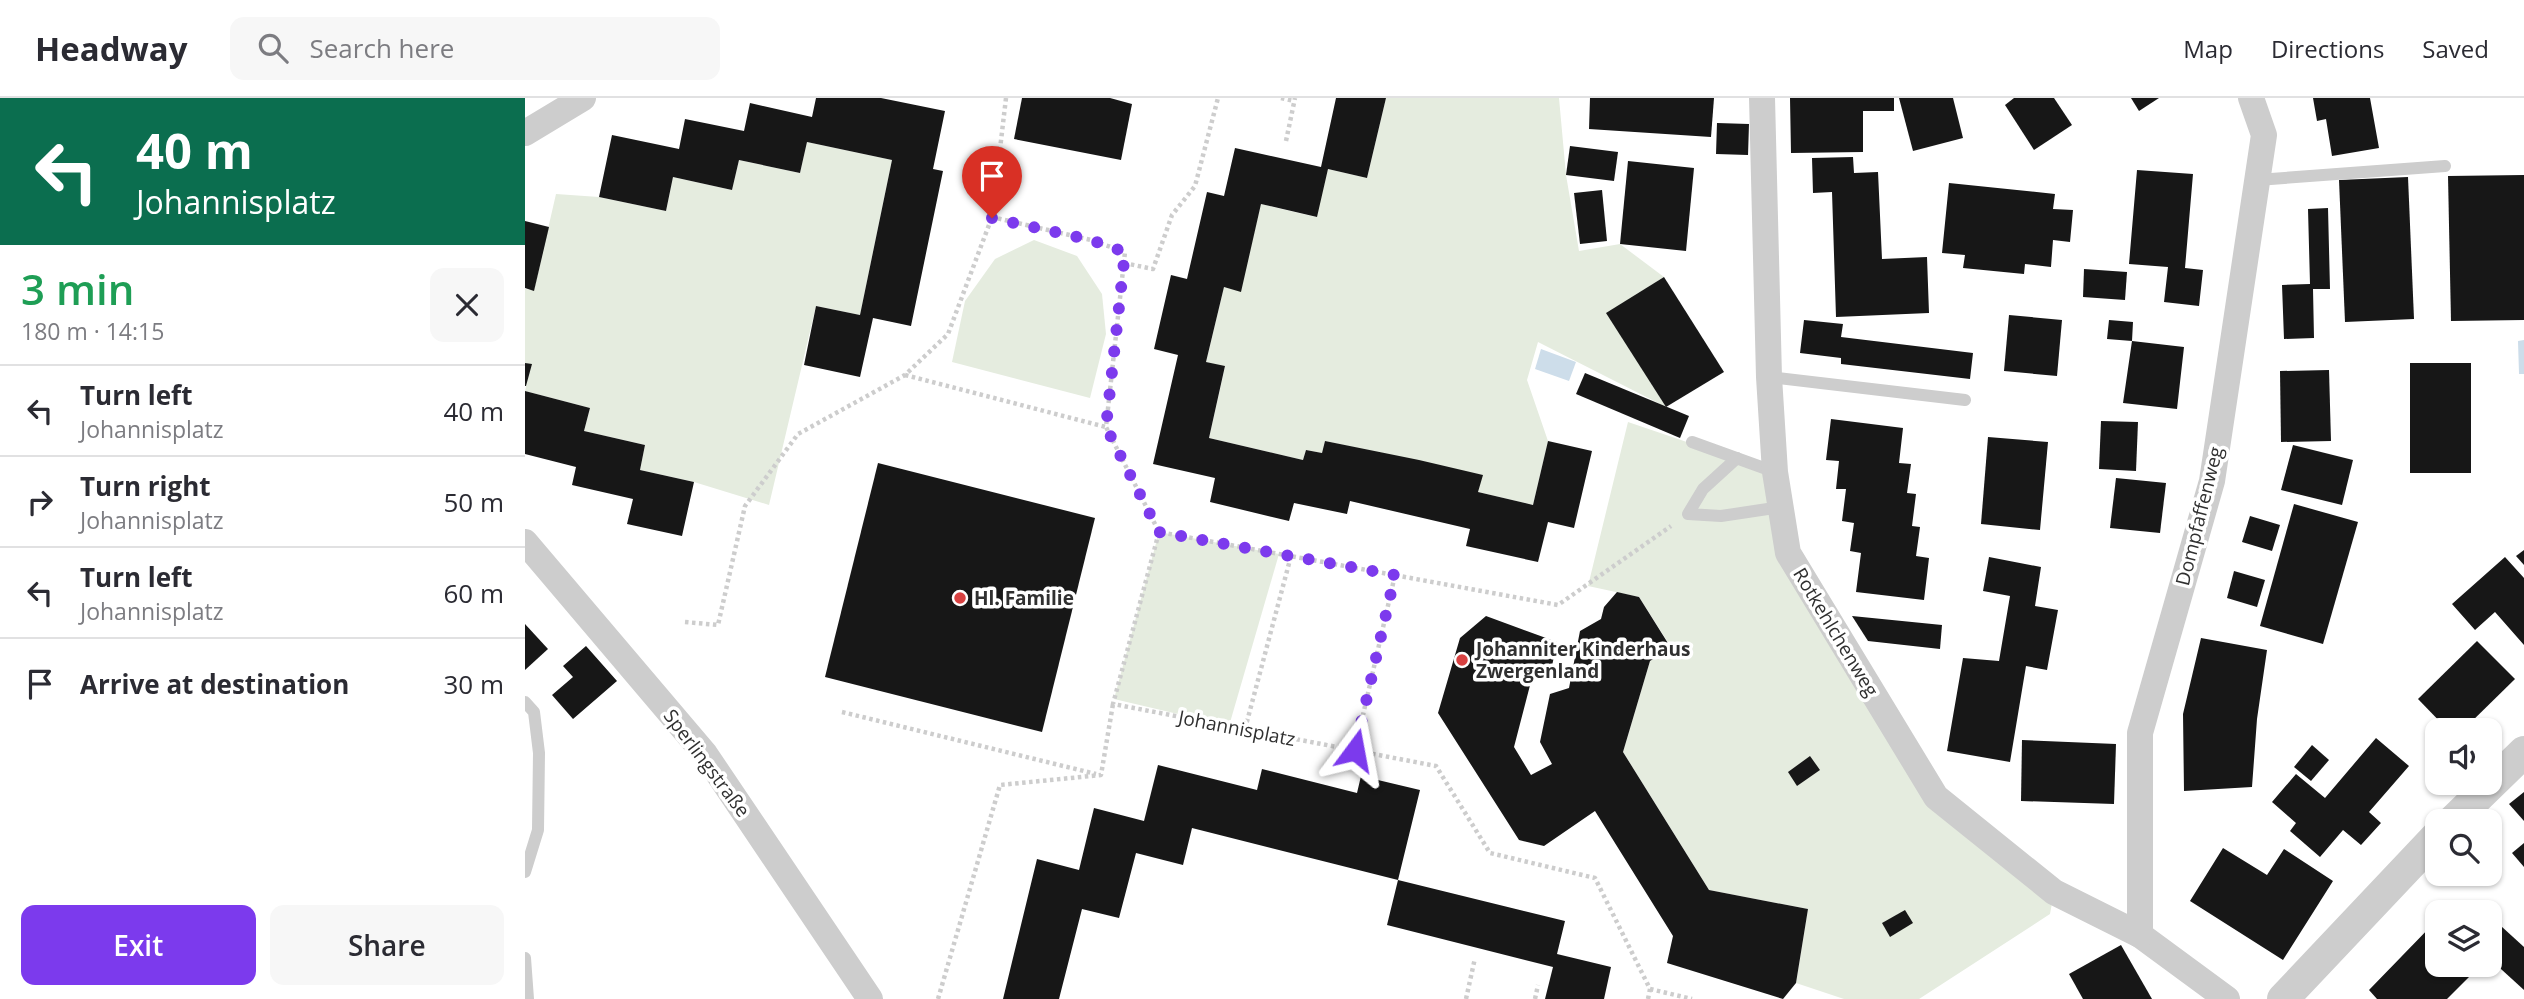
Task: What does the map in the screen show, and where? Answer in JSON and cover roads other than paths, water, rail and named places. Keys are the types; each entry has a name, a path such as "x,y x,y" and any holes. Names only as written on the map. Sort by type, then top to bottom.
{"street":[{"path":"525,133 583,98"},
{"name":"Rotkehlchenweg","path":"1762,98 1769,377 1775,471 1788,552 1936,797 2055,892 2140,935 2227,999"},
{"name":"Dompfaffenweg","path":"2140,935 2140,733 2212,481 2264,135 2251,98"},
{"name":"Sperlingstraße","path":"525,542 705,754 870,999"},
{"path":"2465,809 2524,752"},
{"path":"2283,999 2425,849"}],"lane":[{"path":"2257,180 2445,166"},
{"path":"1769,377 1965,400"},
{"path":"1692,442 1775,471"},
{"path":"1737,458 1703,489 1688,514 1721,516 1781,507"},
{"path":"525,702 534,712 539,753 538,830 525,872"},
{"path":"525,958 528,999"}],"water":[{"path":"2524,340 2524,374 2519,374 2518,341"},
{"path":"1541,349 1576,362 1569,381 1535,369"}],"place":[{"name":"Hl. Familie","path":"960,598"},
{"name":"Johanniter Kinderhaus Zwergenland","path":"1462,660"}]}
